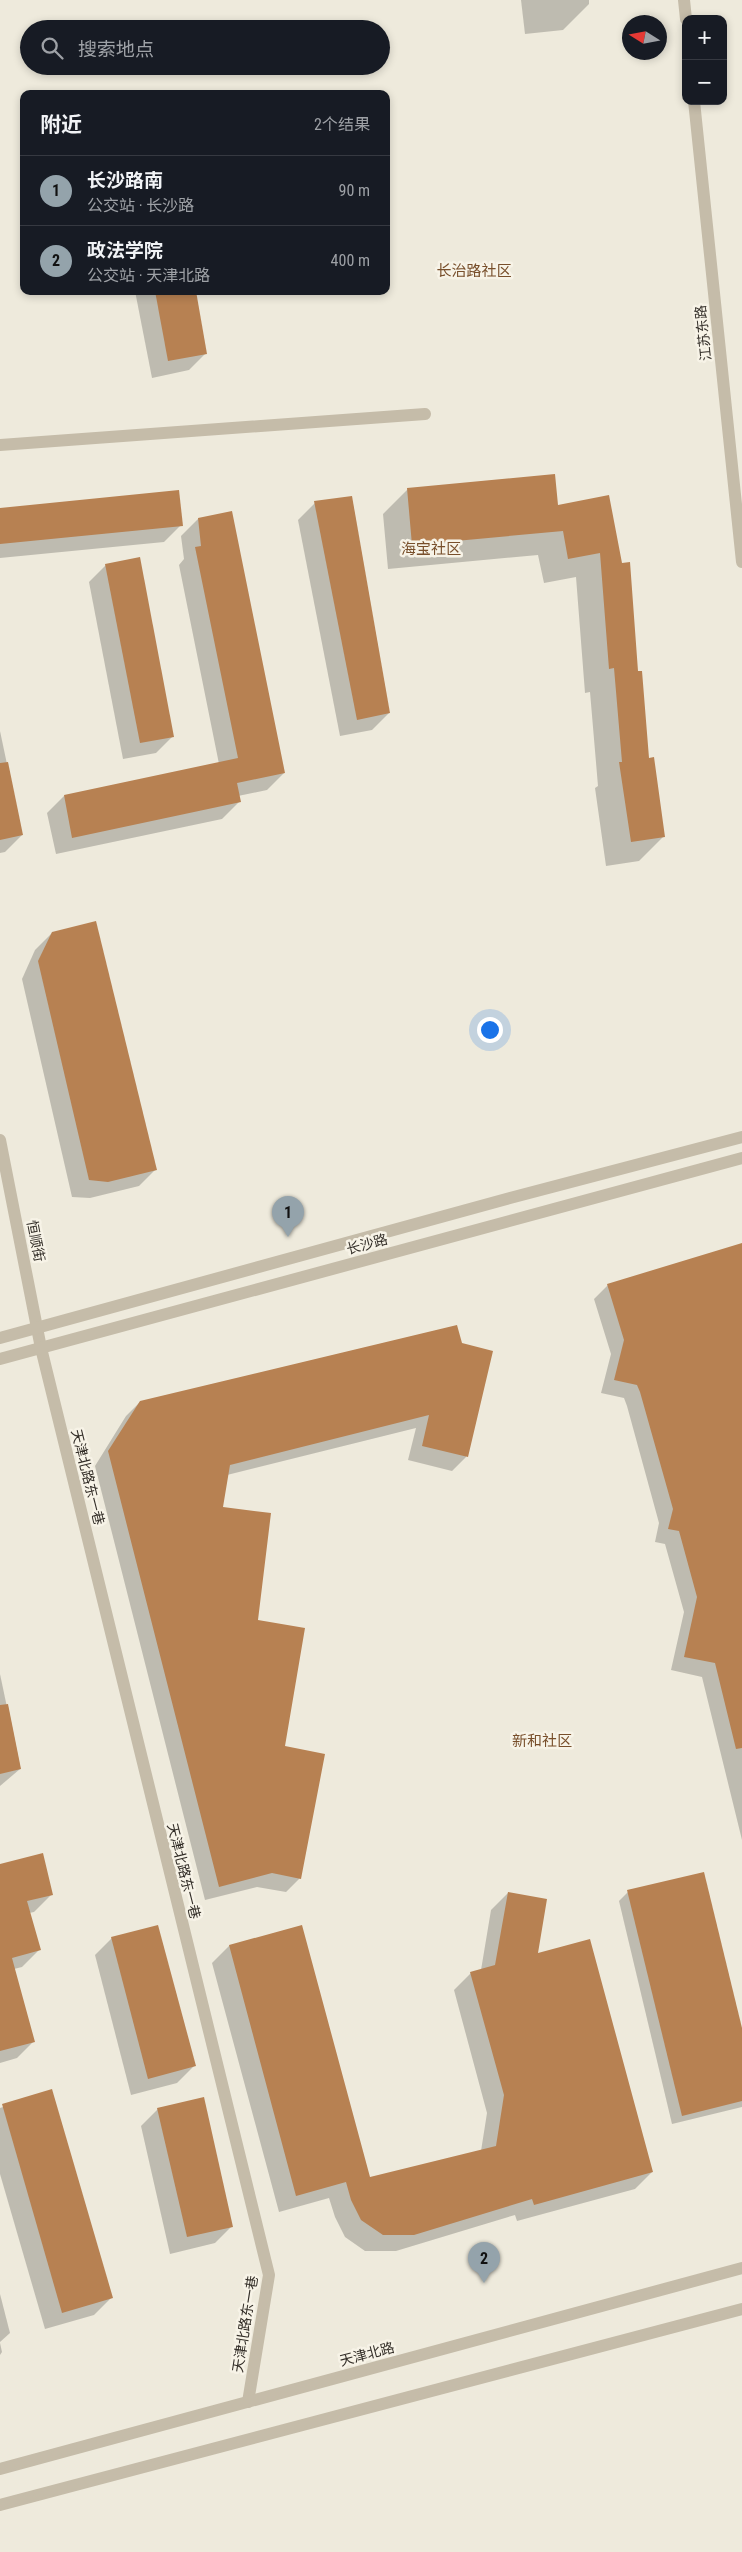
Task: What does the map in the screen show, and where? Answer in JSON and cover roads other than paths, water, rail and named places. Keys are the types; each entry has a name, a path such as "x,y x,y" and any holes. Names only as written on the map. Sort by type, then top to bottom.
{"street":[{"path":"684,0 686,15"},
{"name":"江苏东路","path":"694,105 742,562"},
{"path":"0,445 424,414"},
{"name":"长沙路","path":"0,1338 490,1203 742,1137"},
{"name":"恒顺街","path":"0,1140 41,1348"},
{"name":"长沙路","path":"0,1359 742,1158"},
{"name":"天津北路东一巷","path":"41,1348 269,2275 248,2402"},
{"name":"天津北路","path":"0,2469 742,2268"},
{"path":"0,2505 742,2310"}],"place":[{"name":"长沙路南","path":"288,1237"},
{"name":"政法学院","path":"484,2283"}],"district":[{"name":"长治路社区","path":"474,271"},
{"name":"海宝社区","path":"431,549"},
{"name":"新和社区","path":"542,1741"}]}
